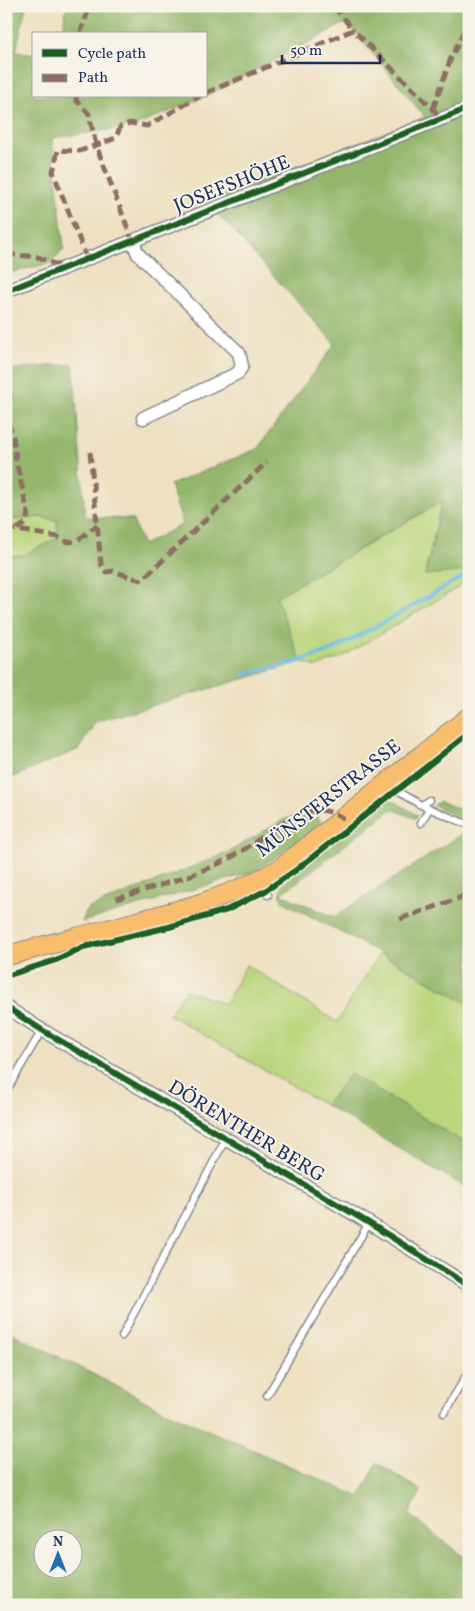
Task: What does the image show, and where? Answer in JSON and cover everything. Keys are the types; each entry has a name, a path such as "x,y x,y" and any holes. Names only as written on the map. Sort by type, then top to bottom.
{"main road":[{"name":"MÜNSTERSTRASSE","path":"6,956 185,909 223,897 263,888 281,868 469,717"}],"street":[{"name":"JOSEFSHÖHE","path":"6,291 469,108"},
{"path":"133,242 138,254 239,353 242,360 242,366 238,373 143,418"},
{"name":"DÖRENTHER BERG","path":"6,1007 369,1223 469,1286"}],"lane":[{"path":"385,785 421,805 469,825"},
{"path":"421,805 429,800"},
{"path":"421,823 430,809"},
{"path":"6,1092 42,1030"},
{"name":"DÖRENTHER BERG","path":"122,1336 226,1138"},
{"path":"267,1396 369,1223"},
{"path":"444,1413 469,1371"}],"green space":[{"path":"6,6 26,6 16,52 32,55 32,98 201,98 135,126 52,138 64,250 50,263 6,274"},
{"path":"70,6 469,6 469,571 425,575 442,501 276,597 301,662 95,722 79,749 6,780 6,556 24,555 58,538 57,520 40,517 6,520 6,370 73,364 85,517 132,519 143,545 183,524 170,485 257,449 335,344 207,202 425,117 347,22 208,95 208,32 63,32 65,11"},
{"path":"443,501 425,574 469,571 469,581 342,657 316,667 301,662 276,597"},
{"path":"40,517 57,520 58,539 24,555 6,556 6,520"},
{"path":"389,800 417,815 416,819 392,809 281,894 283,884"},
{"path":"440,801 461,810 469,805 469,821 434,805"},
{"path":"313,810 323,825 253,872 82,922 87,909 227,853 283,820"},
{"path":"467,831 469,832 469,1004 380,953 282,901 281,894 334,917"},
{"path":"380,953 469,1004 469,1145 350,1075 325,1105 169,1015 186,990 225,1004 246,965 337,1022"},
{"path":"350,1074 469,1145 469,1189 325,1105"},
{"path":"6,1330 169,1413 360,1497 377,1463 421,1491 409,1515 469,1561 469,1605 6,1605"}],"waterway":[{"path":"245,674 293,663 331,651 469,573"}],"marked path":[{"path":"81,32 88,6"},
{"path":"334,6 353,30"},
{"path":"433,109 451,58 465,29 469,26"},
{"path":"208,92 353,30 441,119"},
{"path":"76,98 89,114 96,145 133,242"},
{"path":"87,259 53,172 58,150 80,151 116,138 120,127 130,123 147,126 196,98"},
{"path":"6,254 38,257 64,268"},
{"path":"6,395 10,396 8,422 13,437 16,461 28,513 26,523 17,529"},
{"path":"90,452 101,564 106,572 113,571 140,580 267,462"},
{"path":"6,528 58,537 68,542 78,539 97,525"},
{"path":"116,899 215,865 238,853 296,816 307,812 321,810 344,818"},
{"path":"400,919 460,898 469,890"}],"cycle path":[{"path":"6,291 469,108"},
{"path":"6,976 56,960 83,947 169,927 227,910 265,891 296,870 469,733"},
{"path":"6,1007 369,1223 469,1286"}]}
